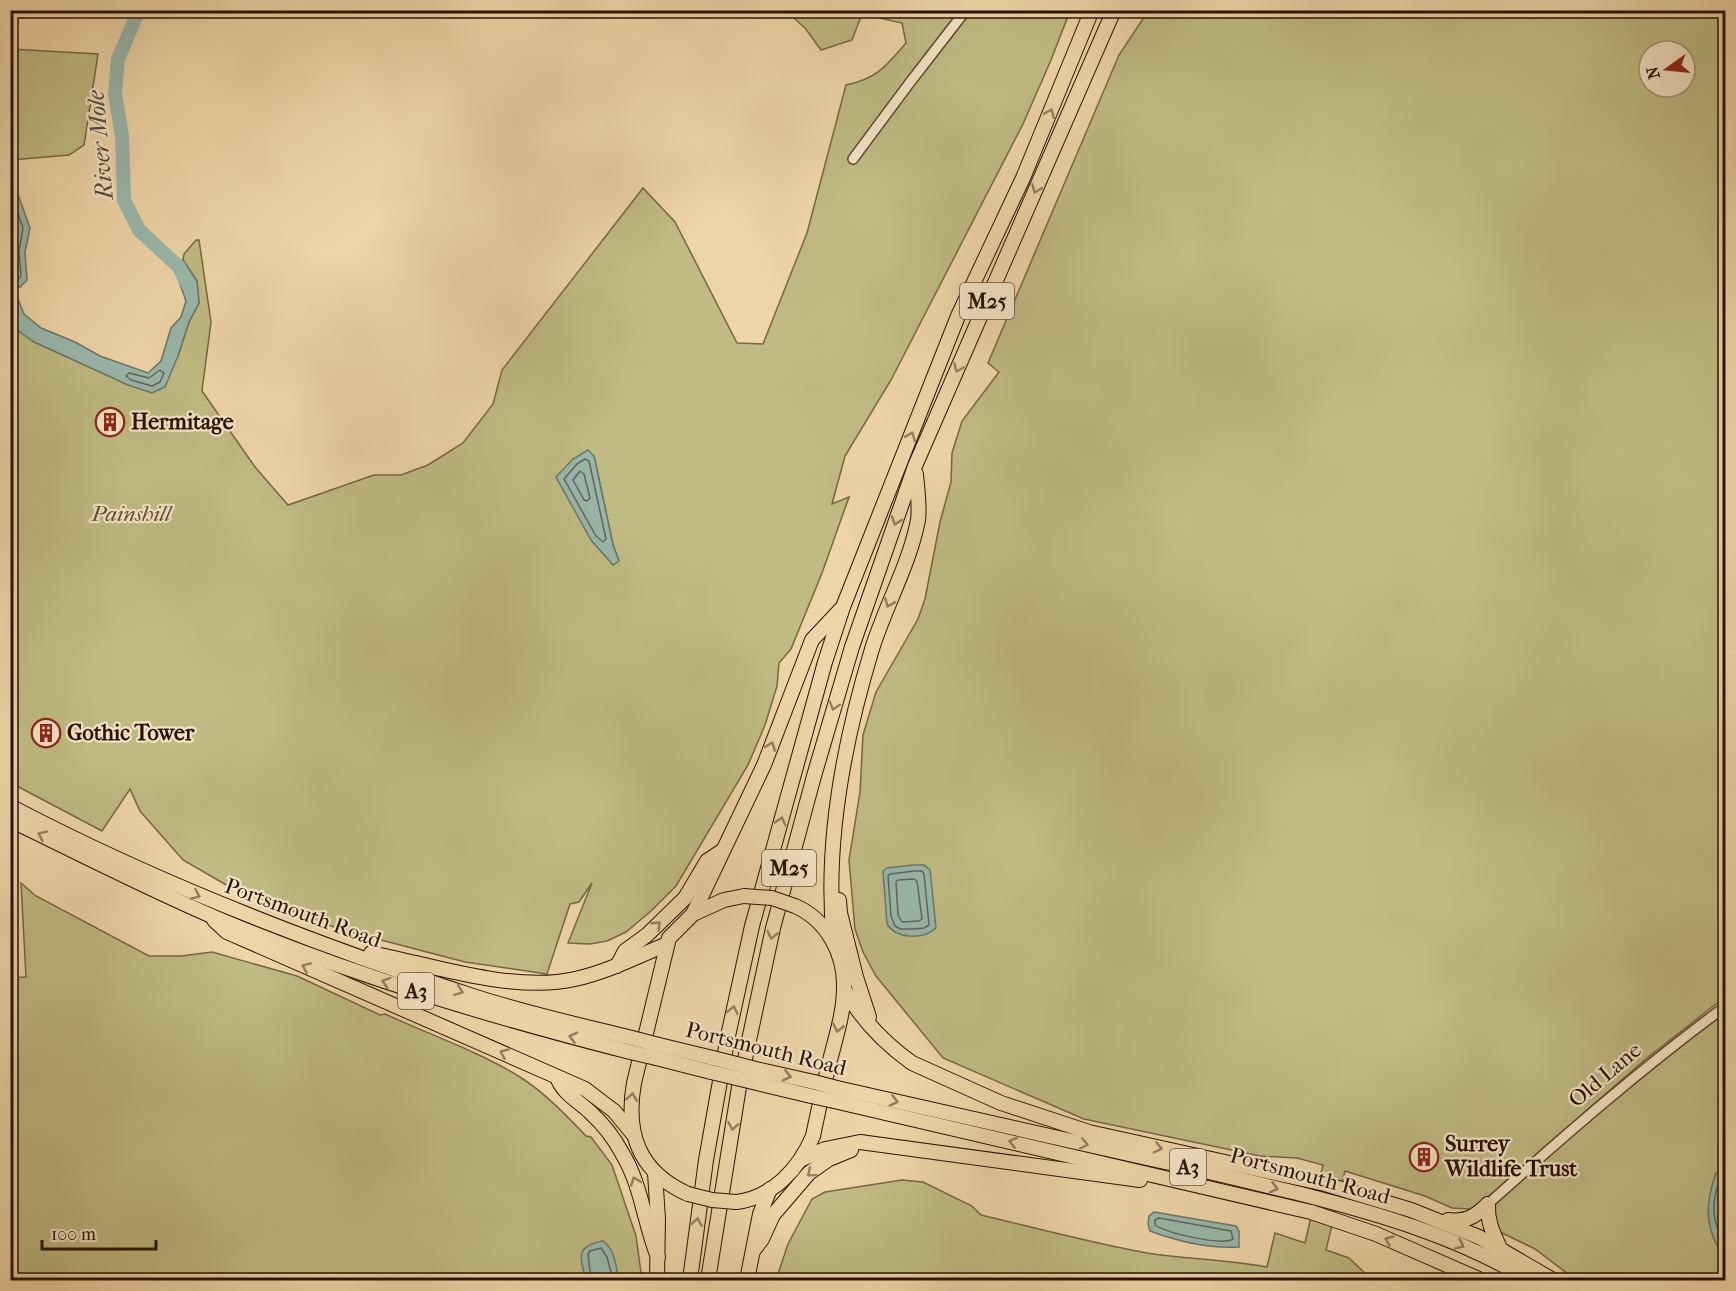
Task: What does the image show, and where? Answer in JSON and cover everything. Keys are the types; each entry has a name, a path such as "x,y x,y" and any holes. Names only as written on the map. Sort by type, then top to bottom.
{"highway":[{"name":"M25","path":"690,1281 718,1088 752,926 822,673 843,607 958,316 1023,178 1092,10"},
{"name":"M25","path":"708,1281 739,1087 773,928 813,776 852,647 915,466 1114,10"},
{"name":"M25","path":"872,1027 856,977 840,913 840,888 832,866 839,801 858,701 880,625 918,518 915,466"},
{"name":"M25","path":"693,914 764,765 812,640 843,607"},
{"name":"Portsmouth Road","path":"10,806 209,901 475,997 658,1052 1172,1180 1311,1212 1376,1234 1481,1281"},
{"name":"Portsmouth Road","path":"10,820 208,914 382,981 526,1025 631,1045"},
{"name":"M25","path":"617,966 625,951 647,935 679,904 707,861 722,851"},
{"path":"832,866 831,913 834,942 843,971 844,988 840,1020 813,1136 802,1158 783,1179 756,1197 736,1202 711,1200 678,1190 655,1173 643,1157 633,1134 631,1103 666,945 673,931 693,914 724,900 744,896 772,898 795,906 818,922 834,942"},
{"name":"A3","path":"208,914 227,932 526,1062 595,1095 614,1111 633,1134"},
{"name":"A3","path":"325,944 443,969 520,981 573,979 617,966 666,945"},
{"name":"A3","path":"844,988 856,1010 890,1046 912,1063 1001,1103 1110,1137 1358,1192 1434,1218 1500,1248 1553,1281"},
{"path":"557,1077 561,1088 594,1115 622,1152 641,1197 650,1238 657,1257"},
{"name":"Portsmouth Road","path":"836,1095 970,1119 1222,1174 1360,1209 1454,1242 1529,1281"},
{"path":"753,1251 762,1239 772,1215 809,1173 829,1159 849,1152 860,1142"},
{"name":"A3","path":"802,1158 825,1149 860,1142 1108,1177 1172,1180"},
{"path":"655,1173 658,1206 657,1281"},
{"path":"747,1281 760,1214 770,1189"},
{"path":"1488,1204 1487,1215 1490,1227 1500,1248"},
{"name":"A3","path":"1434,1218 1461,1221 1479,1213 1488,1204"}],"street":[{"path":"853,159 966,10"},
{"name":"Old Lane","path":"1488,1204 1661,1054 1725,1006"}],"green space":[{"name":"Painshill","path":"786,11 1070,11 1023,124 891,380 845,456 832,504 849,497 822,573 791,649 779,663 777,686 765,725 748,765 676,886 651,911 626,932 607,941 590,944 568,943 592,883 579,902 570,904 547,974 465,962 339,929 228,886 183,860 140,811 130,789 102,831 11,783 10,320 17,330 128,385 178,356 189,322 199,303 197,281 183,260 184,254 196,240 199,240 211,322 202,391 255,467 288,505 374,475 401,475 428,465 463,443 493,404 502,370 643,188 675,222 737,343 763,344 807,233 846,85 873,75 886,65 906,43 902,23 862,14 852,40 821,50 805,28","holes":["594,456 613,545 619,561 573,459"]},
{"path":"1148,11 1725,11 1725,997 1647,1058 1485,1201 1470,1209 1452,1208 1425,1196 1345,1171 1326,1250 1349,1258 1372,1280 776,1280 788,1244 812,1199 825,1192 902,1180 923,1182 972,1206 981,1215 1147,1253 1267,1267 1275,1233 1305,1243 1323,1165 1297,1158 1260,1156 1084,1119 943,1058 876,976 863,952 855,929 849,860 860,792 863,735 876,692 918,619 925,599 940,522 951,482 952,453 962,421 999,372 988,363 1119,55"},
{"path":"11,49 98,54 84,145 69,155 11,160"},
{"path":"21,883 36,896 149,956 181,956 212,952 297,976 380,1015 385,1014 471,1051 520,1077 547,1097 586,1136 591,1137 612,1165 636,1236 642,1280 11,1280 10,978 26,977"},
{"path":"1725,1010 1725,1280 1576,1280 1535,1249 1498,1231 1493,1205 1654,1064"}],"water":[{"path":"11,175 30,228 25,252 27,280 20,287 12,284 24,314 41,328 75,342 100,356 148,373 161,361 171,328 181,317 186,301 175,270 183,260 197,281 199,303 189,322 165,387 152,393 128,385 34,342 17,330 10,320"},
{"path":"588,450 594,456 613,545 619,561 613,565 591,540 556,477 573,459"},
{"path":"924,865 930,870 936,928 917,936 897,933 887,924 883,871 887,868"},
{"path":"1725,1168 1725,1259 1713,1238 1708,1207 1716,1173"},
{"path":"1154,1212 1236,1226 1239,1231 1239,1247 1194,1244 1150,1231 1149,1216"},
{"path":"603,1241 613,1253 619,1280 586,1280 581,1259 584,1249"}],"waterway":[{"name":"River Mole","path":"139,10 118,59 115,94 122,136 124,200 139,230 179,267 187,283"}],"place":[{"name":"Hermitage","path":"110,422"},
{"name":"Gothic Tower","path":"46,733"},
{"name":"Surrey Wildlife Trust","path":"1424,1157"}]}
